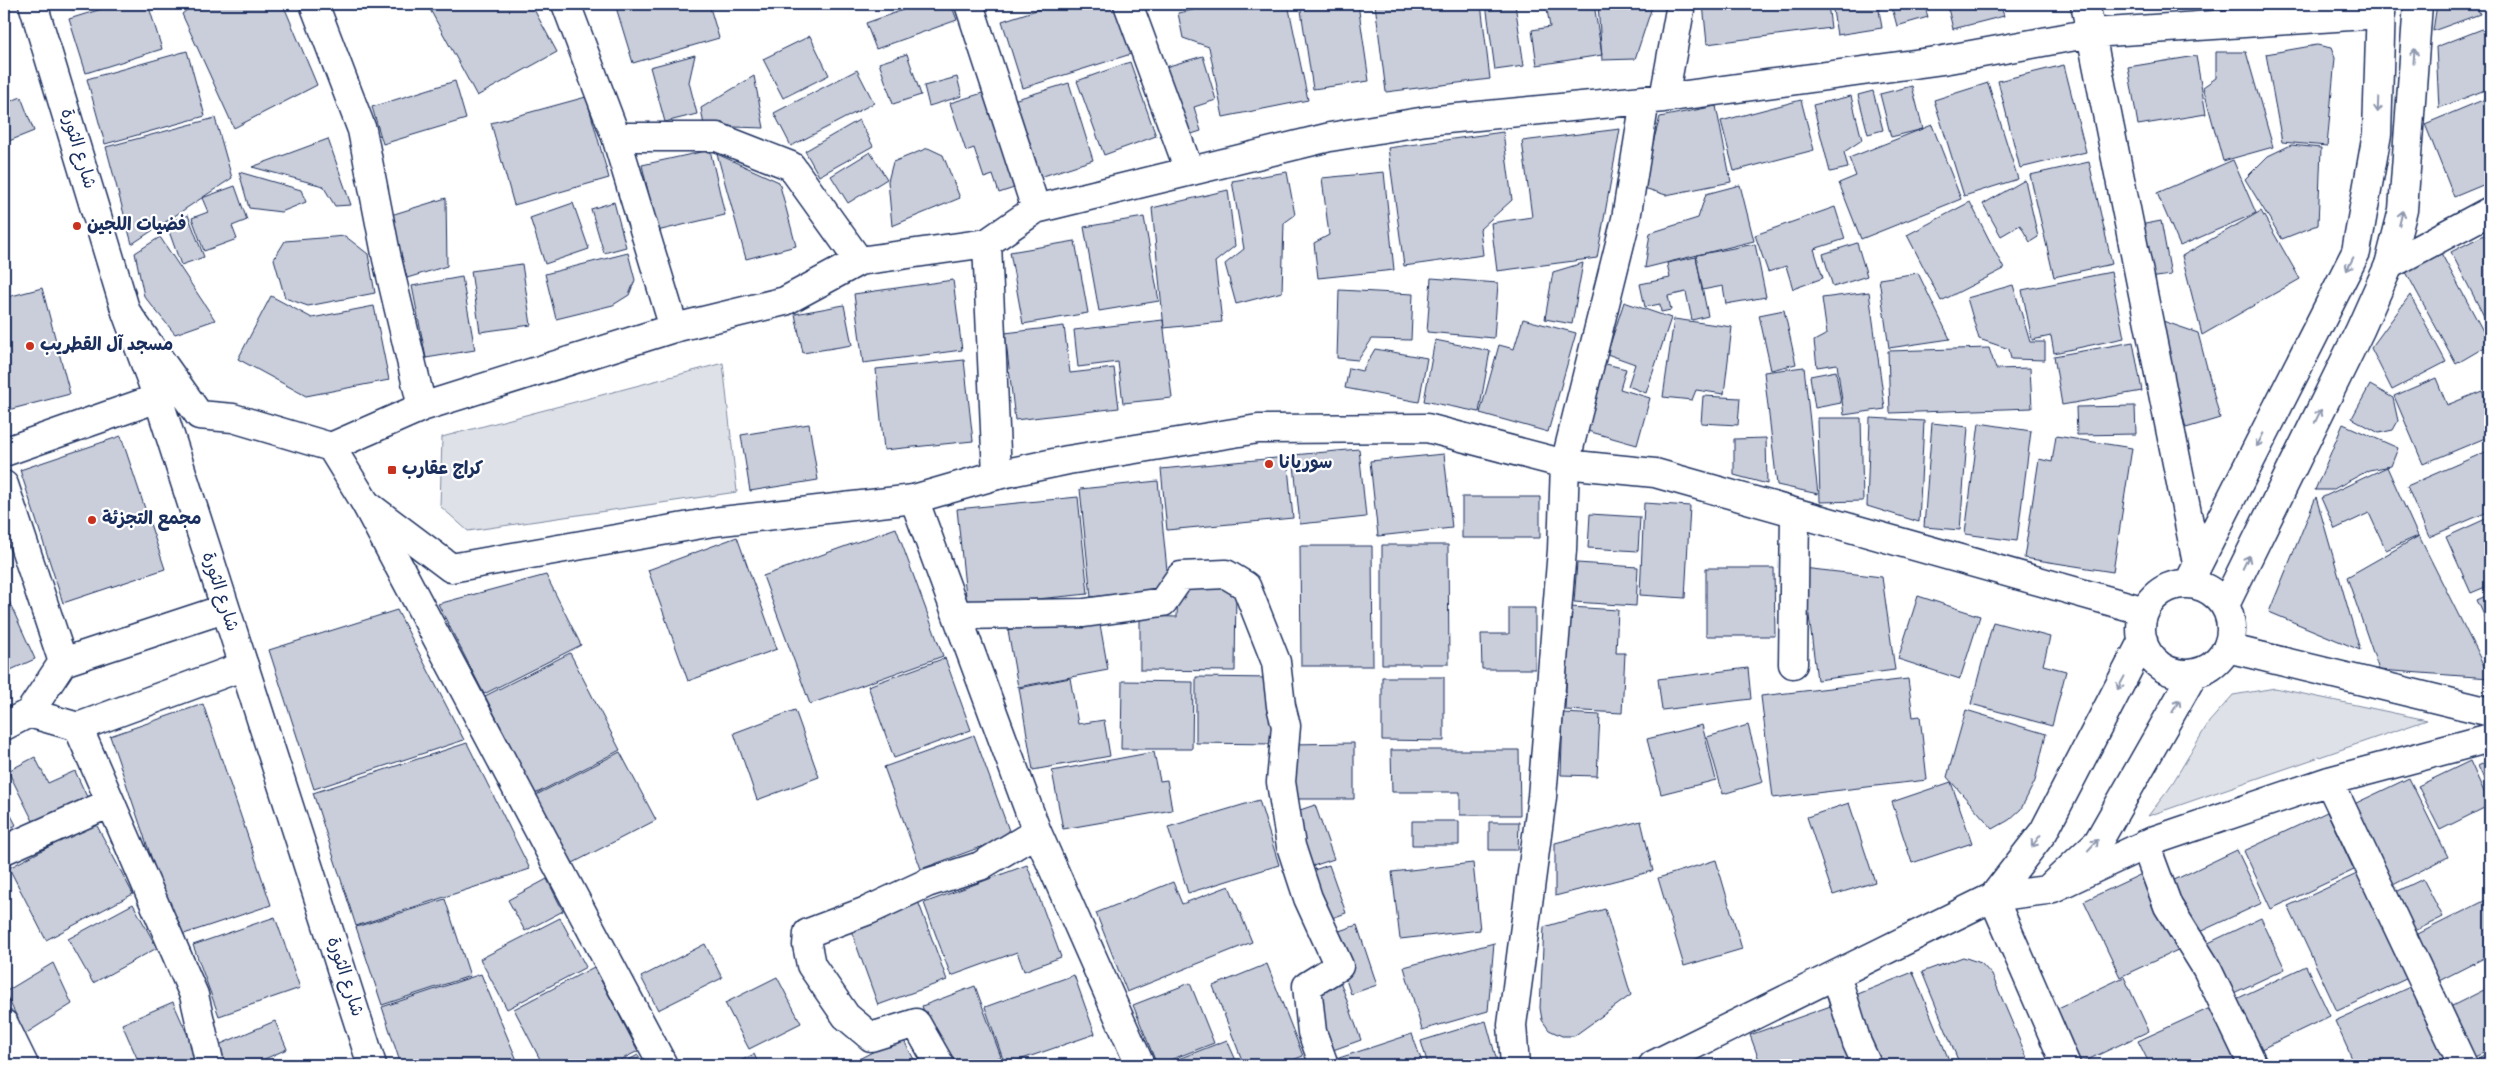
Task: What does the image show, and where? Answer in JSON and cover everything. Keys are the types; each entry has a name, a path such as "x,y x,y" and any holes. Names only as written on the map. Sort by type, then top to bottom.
{"street":[{"name":"شارع الثورة","path":"33,4 126,312 158,398 224,609 372,1065"},
{"path":"314,4 362,130 387,259 422,407"},
{"path":"566,4 616,137 674,328"},
{"path":"969,4 1036,209"},
{"path":"1128,4 1189,170"},
{"path":"1515,1065 1512,1025 1542,797 1562,550 1565,464 1655,99 1681,4"},
{"path":"126,312 199,415 233,418 331,447 422,407 674,328 785,302 859,262 986,243 1036,209 1330,137 1426,121 1655,99 1943,60 2092,33 2381,9 2377,134 2356,252 2193,574 2160,592 2145,611 2141,632 2145,647 2154,660 2166,669 2180,673 2194,673 2208,668 2219,660 2227,648 2231,634 2230,619 2225,606 2216,595 2203,587 2193,574 2092,33 2085,4"},
{"path":"2225,606 2360,330 2389,265 2403,210 2418,4"},
{"path":"616,137 717,137 792,166 859,262"},
{"path":"2389,265 2490,211"},
{"path":"986,243 997,475"},
{"path":"4,452 158,398"},
{"path":"366,504 452,568 713,522 914,499 997,475 1068,460 1258,429 1427,428 1565,464 1655,473 1795,514 2145,611"},
{"path":"331,447 366,504 438,637 663,1065"},
{"path":"4,485 63,662"},
{"path":"914,499 1037,832 1140,1065"},
{"path":"1793,664 1795,514"},
{"path":"957,615 1084,614 1163,602 1181,576 1226,574 1246,586 1276,662 1280,706 1286,726 1281,782 1291,846 1308,898 1340,966 1307,986 1312,1032 1324,1065"},
{"path":"4,726 29,713 63,662 224,609"},
{"path":"1993,897 2044,831 2143,640"},
{"path":"2227,648 2484,707"},
{"path":"29,713 78,728 244,666"},
{"path":"2047,890 2098,842 2194,673"},
{"path":"78,728 194,995 210,1065"},
{"path":"1653,1065 1993,897 2047,890 2145,844 2329,781 2490,738"},
{"path":"2329,781 2463,1065"},
{"path":"4,850 110,803"},
{"path":"940,1065 916,1023 871,1036 846,1016 811,965 807,945 808,933 869,910 927,883 980,866 1037,832"},
{"path":"2145,844 2168,906 2207,969 2253,1065"},
{"path":"1993,897 2066,1065"},
{"path":"1836,975 1857,1042 1867,1065"},
{"path":"4,1024 24,1065"}],"shaded area":[{"path":"723,363 737,492 468,531 440,506 442,437"},
{"path":"2275,688 2427,720 2148,816 2169,789 2209,722 2233,695"}],"building":[{"path":"69,4 86,4 72,10"},
{"path":"118,4 148,4 162,49 86,73 69,19"},
{"path":"194,4 283,4 317,85 234,128 182,14"},
{"path":"427,4 531,4 557,52 477,96"},
{"path":"615,4 709,4 719,38 633,63"},
{"path":"880,4 898,4 882,9"},
{"path":"920,4 951,4 957,20 876,49 866,23"},
{"path":"983,4 1002,4 985,9"},
{"path":"1055,4 1116,4 1131,54 1023,88 1002,21"},
{"path":"1224,4 1288,4 1308,100 1223,117 1209,47 1183,38 1178,13"},
{"path":"1300,4 1358,4 1369,81 1313,89"},
{"path":"1375,4 1481,4 1490,79 1386,92"},
{"path":"1486,4 1515,4 1524,66 1495,70"},
{"path":"1546,4 1594,4 1602,55 1537,65 1532,30 1550,27"},
{"path":"1598,4 1653,4 1635,59 1602,60"},
{"path":"1703,4 1828,4 1831,28 1707,44"},
{"path":"1832,4 1878,4 1882,28 1837,35"},
{"path":"1891,4 1924,4 1928,17 1897,26"},
{"path":"1947,4 2000,4 2004,16 1953,29"},
{"path":"2437,4 2476,4 2480,14 2433,31"},
{"path":"2490,26 2490,88 2439,108 2436,47"},
{"path":"810,36 829,75 783,98 763,59"},
{"path":"2317,45 2331,48 2335,58 2327,146 2282,142 2266,54"},
{"path":"187,51 205,116 105,144 87,79"},
{"path":"2216,52 2246,52 2273,147 2223,161 2203,87 2216,78"},
{"path":"907,54 921,95 893,104 879,63"},
{"path":"695,55 689,82 697,114 665,122 650,67"},
{"path":"1203,56 1216,100 1194,107 1201,131 1182,137 1162,68"},
{"path":"2196,56 2206,114 2138,125 2128,67"},
{"path":"1130,62 1156,136 1104,155 1077,81"},
{"path":"2064,65 2086,152 2020,168 1998,81"},
{"path":"857,70 874,103 791,146 774,113"},
{"path":"754,76 764,128 704,126 701,108"},
{"path":"957,77 962,96 929,106 924,86"},
{"path":"455,81 466,119 383,144 372,107"},
{"path":"1069,83 1093,160 1037,178 1010,101"},
{"path":"1988,83 2018,179 1964,196 1934,100"},
{"path":"1912,86 1923,129 1891,137 1880,94"},
{"path":"1873,91 1883,130 1868,134 1858,95"},
{"path":"986,92 1017,187 999,193 993,175 984,178 974,148 966,151 950,103"},
{"path":"1851,96 1862,140 1844,152 1848,168 1830,172 1813,105"},
{"path":"21,97 34,131 4,143 4,104"},
{"path":"586,97 609,178 514,205 491,123"},
{"path":"2490,97 2490,182 2454,197 2425,124"},
{"path":"1801,100 1814,150 1734,171 1721,121"},
{"path":"1716,106 1731,182 1666,195 1641,187 1660,117"},
{"path":"215,118 232,178 132,244 106,147"},
{"path":"859,120 873,146 819,176 805,151"},
{"path":"1932,125 1961,199 1861,239 1839,183 1856,176 1849,158"},
{"path":"1620,129 1597,258 1497,271 1491,223 1532,217 1522,141"},
{"path":"1503,132 1512,200 1480,229 1483,255 1404,266 1388,148"},
{"path":"328,139 351,205 335,206 323,186 252,167"},
{"path":"2291,145 2321,148 2318,225 2282,239 2245,179 2268,156"},
{"path":"928,148 943,155 960,198 892,226 888,181 893,162"},
{"path":"710,150 725,215 657,231 642,165"},
{"path":"870,152 887,179 848,203 831,176"},
{"path":"717,154 779,182 796,246 746,259"},
{"path":"2233,160 2256,213 2180,246 2157,193"},
{"path":"2089,162 2112,264 2054,277 2030,175"},
{"path":"239,172 301,190 306,202 281,212 249,208"},
{"path":"1287,172 1295,215 1284,223 1282,292 1236,304 1225,264 1244,249 1232,181"},
{"path":"1384,172 1394,270 1318,278 1314,243 1329,235 1322,178"},
{"path":"2025,180 2038,237 2030,242 2020,225 2001,236 1983,204"},
{"path":"1740,185 1754,241 1645,268 1650,233 1698,218 1706,194"},
{"path":"235,186 247,220 232,226 237,239 204,251 192,218 208,212 202,198"},
{"path":"1228,190 1235,246 1215,262 1222,322 1164,328 1152,208"},
{"path":"446,198 447,266 407,278 391,215"},
{"path":"614,202 626,247 604,253 591,209"},
{"path":"1970,202 2004,269 1941,301 1907,235"},
{"path":"573,203 589,249 545,264 530,218"},
{"path":"1835,207 1845,239 1814,249 1823,278 1793,289 1786,266 1768,272 1755,235"},
{"path":"2261,211 2300,279 2202,335 2182,256"},
{"path":"188,215 204,257 181,265 166,223"},
{"path":"1144,217 1159,301 1099,311 1084,227"},
{"path":"2161,221 2171,275 2149,278 2140,225"},
{"path":"2490,232 2490,328 2451,252"},
{"path":"345,236 368,254 375,293 308,306 285,298 274,259 285,241"},
{"path":"160,237 215,320 175,334 144,296 135,253"},
{"path":"1075,241 1088,313 1023,324 1010,252"},
{"path":"1857,243 1867,276 1833,287 1823,254"},
{"path":"1755,244 1766,297 1726,304 1723,286 1702,290 1696,255"},
{"path":"628,253 635,280 629,295 613,305 556,319 545,274"},
{"path":"2441,253 2490,344 2456,364 2406,272"},
{"path":"1696,257 1708,316 1692,320 1686,292 1668,296 1671,310 1661,312 1660,304 1645,307 1640,284 1670,278 1667,263"},
{"path":"1583,263 1572,324 1545,319 1553,272"},
{"path":"522,264 531,325 480,332 471,271"},
{"path":"2111,272 2124,338 2054,353 2051,336 2032,340 2022,290"},
{"path":"1918,273 1950,339 1889,348 1879,279"},
{"path":"462,277 475,350 426,358 412,286"},
{"path":"1431,278 1498,283 1494,338 1427,332"},
{"path":"953,280 962,350 863,363 854,294"},
{"path":"2013,285 2030,342 2045,342 2045,360 2011,359 2009,349 1979,339 1967,298"},
{"name":"مسجد آل القطريب","path":"42,288 70,394 4,411 4,298"},
{"path":"1339,290 1413,294 1411,340 1372,339 1358,360 1337,358"},
{"path":"1869,292 1885,409 1844,415 1837,364 1817,367 1814,341 1827,334 1822,298"},
{"path":"2410,295 2446,362 2392,390 2371,348"},
{"path":"271,296 312,318 374,306 389,380 306,396 238,359"},
{"path":"1624,302 1671,318 1646,393 1628,386 1635,364 1607,354"},
{"path":"844,305 852,345 803,353 795,314"},
{"path":"1784,310 1796,364 1771,370 1759,315"},
{"path":"1523,319 1576,333 1548,432 1480,413 1499,345 1514,349"},
{"path":"1674,319 1732,327 1724,394 1696,390 1692,400 1663,397"},
{"path":"2157,319 2198,333 2220,418 2186,428"},
{"path":"1163,320 1172,398 1123,403 1118,362 1078,367 1074,330"},
{"path":"1064,326 1070,373 1114,368 1119,408 1015,420 1005,333"},
{"path":"1435,340 1490,351 1479,412 1424,401"},
{"path":"2133,342 2142,391 2062,405 2054,356"},
{"path":"1989,348 1996,369 2030,368 2032,408 1890,413 1888,351"},
{"path":"1375,349 1427,358 1419,402 1345,388 1349,368 1362,371"},
{"path":"964,360 973,441 884,450 876,369"},
{"path":"1602,363 1626,369 1620,389 1650,398 1637,445 1584,430"},
{"path":"1804,367 1818,494 1777,485 1764,372"},
{"path":"1836,371 1841,403 1815,408 1810,376"},
{"path":"2436,378 2447,405 2482,391 2490,411 2490,436 2423,464 2394,396"},
{"path":"2370,385 2393,398 2398,421 2393,430 2379,433 2352,418"},
{"path":"1703,396 1740,398 1738,425 1701,423"},
{"path":"2135,406 2136,434 2077,435 2076,407"},
{"path":"1818,418 1861,418 1863,501 1820,502"},
{"path":"1870,418 1924,421 1919,522 1867,506"},
{"path":"1932,423 1968,427 1960,530 1924,527"},
{"path":"1979,423 2031,431 2017,541 1965,534"},
{"path":"809,424 818,480 750,491 741,435"},
{"path":"2343,424 2398,448 2391,466 2369,470 2332,490 2315,490"},
{"name":"مجمع التجزئة","path":"121,436 165,569 63,603 20,470"},
{"path":"2056,436 2132,448 2113,572 2024,558 2039,459 2052,462"},
{"path":"1766,438 1767,484 1734,475 1734,439"},
{"path":"1359,449 1366,517 1300,524 1293,455"},
{"path":"2490,450 2490,511 2429,537 2407,486"},
{"path":"1444,454 1452,528 1378,536 1370,461"},
{"path":"1287,457 1293,518 1167,530 1161,469"},
{"path":"2387,467 2418,536 2386,550 2369,513 2335,529 2321,498"},
{"path":"1158,481 1169,590 1091,597 1080,489"},
{"path":"1078,497 1088,594 967,606 957,509"},
{"path":"1462,497 1540,497 1540,538 1462,538"},
{"path":"2316,497 2360,650 2269,612"},
{"path":"1644,503 1690,506 1685,598 1640,595"},
{"path":"1590,514 1640,517 1638,551 1588,548"},
{"path":"2490,517 2490,585 2471,593 2446,537"},
{"path":"896,528 943,656 810,704 763,576"},
{"path":"2419,536 2490,678 2379,670 2347,577"},
{"path":"737,537 777,649 688,681 648,570"},
{"path":"1382,545 1448,545 1449,664 1382,664"},
{"path":"1300,546 1372,546 1373,666 1301,666"},
{"path":"1577,563 1638,567 1636,606 1574,602"},
{"path":"1706,568 1774,568 1775,636 1706,636"},
{"path":"1803,568 1882,577 1895,670 1817,680"},
{"path":"546,575 581,645 484,694 438,604"},
{"path":"1178,588 1236,588 1235,671 1140,670 1140,616 1177,617"},
{"path":"4,590 35,659 4,673"},
{"path":"2490,594 2490,628 2477,600"},
{"path":"1918,596 1980,616 1960,679 1898,659"},
{"path":"1570,607 1618,610 1616,653 1625,653 1622,713 1565,710"},
{"path":"1509,608 1535,608 1535,669 1482,669 1481,634 1509,634"},
{"path":"397,610 464,740 314,789 269,650"},
{"path":"1098,613 1108,670 1018,687 1008,630"},
{"path":"1993,622 2050,637 2043,665 2066,671 2052,726 1971,704"},
{"path":"570,653 620,750 535,794 485,696"},
{"path":"945,658 971,730 894,758 868,686"},
{"path":"1748,668 1751,699 1662,710 1658,679"},
{"path":"1196,677 1273,678 1273,744 1196,743"},
{"path":"1382,677 1444,677 1444,741 1382,740"},
{"path":"1070,678 1078,724 1104,720 1110,756 1033,770 1019,688"},
{"path":"1908,679 1913,717 1920,716 1927,780 1773,798 1761,696"},
{"path":"1122,681 1193,682 1192,749 1121,749"},
{"path":"203,704 271,905 178,936 110,736"},
{"path":"795,710 819,777 757,800 734,733"},
{"path":"1966,710 2046,734 2035,781 2021,809 2009,820 1993,829 1947,777"},
{"path":"1563,713 1600,715 1597,776 1561,775"},
{"path":"1702,725 1716,780 1661,794 1647,739"},
{"path":"1748,725 1763,782 1723,794 1707,737"},
{"path":"974,735 1011,836 921,869 884,767"},
{"path":"467,743 530,869 356,926 313,793"},
{"path":"1354,743 1354,799 1290,799 1290,744"},
{"path":"1391,750 1519,750 1520,815 1460,815 1460,792 1392,792"},
{"path":"620,752 656,820 571,864 536,795"},
{"path":"1154,752 1160,781 1167,780 1172,810 1063,829 1052,771"},
{"path":"35,757 48,783 75,771 87,797 34,823 8,771"},
{"path":"2490,760 2490,792 2478,766"},
{"path":"2470,761 2490,805 2440,830 2418,786"},
{"path":"2409,778 2448,857 2391,886 2352,805"},
{"path":"1951,782 1972,843 1912,863 1892,802"},
{"path":"1259,800 1279,865 1188,893 1168,827"},
{"path":"4,802 16,825 4,832"},
{"path":"1849,803 1875,882 1833,895 1807,817"},
{"path":"1315,805 1334,859 1310,867 1291,813"},
{"path":"2327,812 2354,870 2271,909 2244,851"},
{"path":"1412,821 1459,821 1459,845 1412,845"},
{"path":"1641,821 1653,871 1555,896 1555,843"},
{"path":"95,822 133,894 46,940 9,868"},
{"path":"1489,822 1519,822 1518,850 1489,850"},
{"path":"2237,850 2262,903 2193,935 2168,883"},
{"path":"1716,860 1742,949 1684,966 1658,878"},
{"path":"1473,863 1480,930 1400,939 1392,872"},
{"path":"1027,865 1061,957 1024,971 1017,952 951,976 924,903"},
{"path":"1329,865 1346,913 1321,922 1305,873"},
{"path":"2146,872 2182,948 2120,977 2084,901"},
{"path":"2359,873 2408,978 2337,1011 2288,906"},
{"path":"547,879 563,911 525,931 508,900"},
{"path":"2423,879 2443,917 2415,931 2396,892"},
{"path":"1173,882 1182,904 1229,886 1252,942 1127,992 1096,913"},
{"path":"2490,898 2490,955 2435,983 2412,937"},
{"path":"445,899 470,976 382,1005 356,927"},
{"path":"918,901 947,980 878,1005 849,925"},
{"path":"133,904 157,948 93,983 68,939"},
{"path":"1605,909 1631,995 1574,1036 1562,1036 1549,1030 1542,1020 1540,1008 1544,927"},
{"path":"275,917 300,988 219,1016 193,945"},
{"path":"560,918 586,967 507,1009 480,959"},
{"path":"2261,918 2285,969 2225,997 2202,946"},
{"path":"1357,925 1377,985 1351,994 1330,934"},
{"path":"1494,943 1488,1011 1422,1030 1404,967"},
{"path":"705,944 722,978 658,1010 641,977"},
{"path":"1963,957 1981,963 1992,975 2030,1065 1960,1065 1922,972"},
{"path":"53,963 72,1004 25,1034 5,992"},
{"path":"1267,964 1303,1056 1280,1065 1244,1065 1213,986"},
{"path":"2306,966 2330,1016 2253,1053 2230,1002"},
{"path":"594,967 638,1051 611,1065 543,1065 514,1009"},
{"path":"1913,972 1951,1065 1881,1065 1853,996"},
{"path":"481,974 519,1065 401,1065 382,1007"},
{"path":"1074,975 1095,1034 1005,1065 985,1007"},
{"path":"777,977 801,1023 749,1049 725,1003"},
{"path":"2124,977 2149,1031 2081,1063 2056,1009"},
{"path":"1340,981 1361,1040 1333,1050 1312,991"},
{"path":"1190,983 1214,1043 1157,1065 1133,1005"},
{"path":"975,986 1001,1057 978,1065 944,1065 922,1006"},
{"path":"2412,986 2446,1057 2429,1065 2355,1065 2335,1021"},
{"path":"2490,987 2490,1050 2470,1059 2446,1009"},
{"path":"173,1002 201,1065 140,1065 122,1024"},
{"path":"1836,1004 1859,1065 1761,1065 1750,1035"},
{"path":"2210,1008 2235,1061 2225,1065 2150,1065 2138,1041"},
{"path":"275,1021 287,1049 258,1062 258,1065 219,1065 216,1046"},
{"path":"1486,1021 1498,1065 1428,1065 1421,1041"},
{"path":"1412,1034 1423,1065 1332,1065 1330,1061"},
{"path":"902,1037 917,1065 847,1065"},
{"path":"1227,1040 1238,1065 1163,1065"},
{"path":"2490,1053 2490,1065 2471,1065 2470,1063"},
{"path":"754,1054 759,1065 733,1065"},
{"path":"638,1055 644,1065 619,1065"}],"place":[{"name":"فضيات اللجين","path":"77,226"},
{"name":"مسجد آل القطريب","path":"30,346"},
{"name":"سوريانا","path":"1269,464"},
{"name":"كراج عقارب","path":"392,470"},
{"name":"مجمع التجزئة","path":"92,520"}]}
